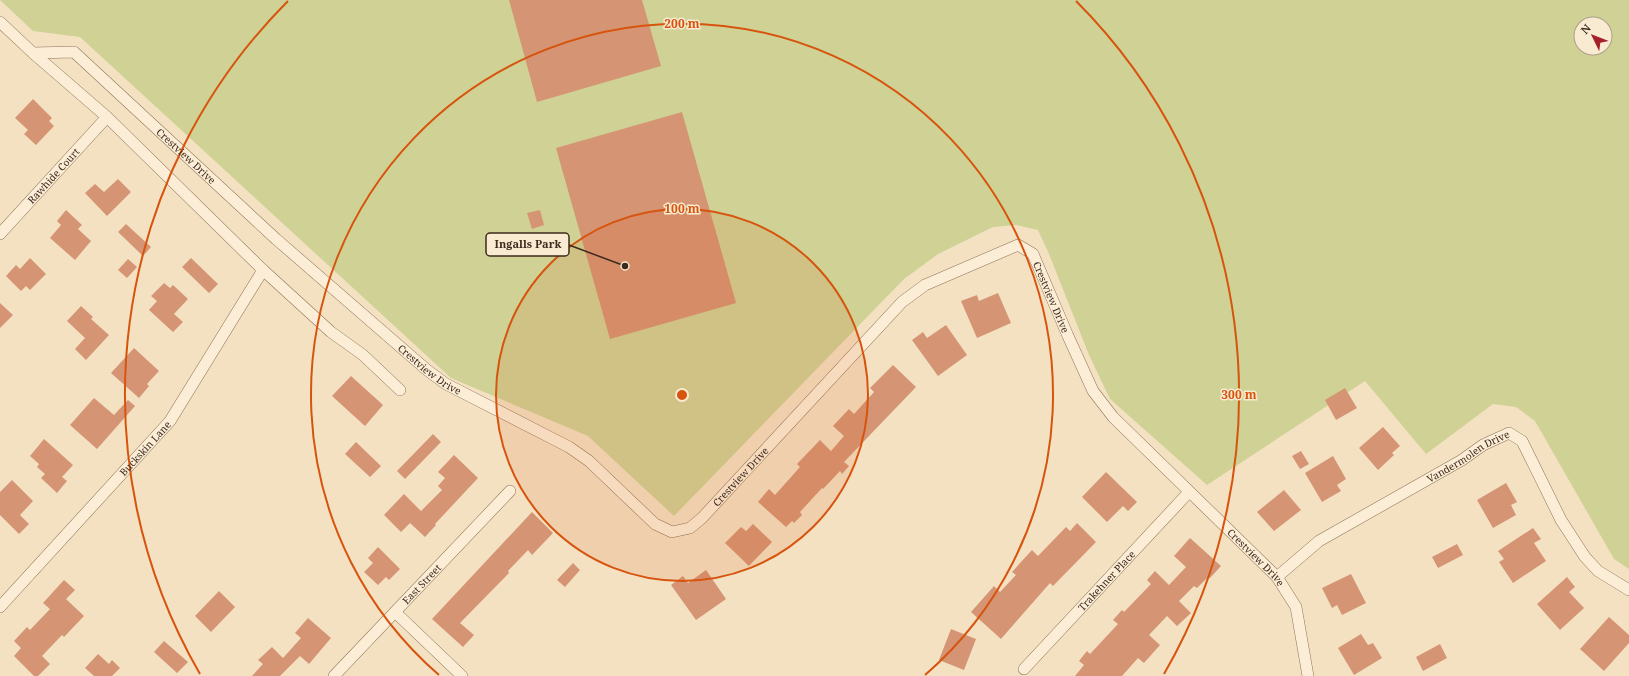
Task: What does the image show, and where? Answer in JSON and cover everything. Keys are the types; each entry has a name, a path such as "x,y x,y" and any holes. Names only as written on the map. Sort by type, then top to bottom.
{"street":[{"path":"0,22 33,53 107,117 263,270 331,332 364,355 400,390"},
{"name":"Crestview Drive","path":"33,53 74,52 276,239 427,370 446,384 569,447 589,461 655,524 672,532 690,528 702,518 902,302 925,285 1018,245 1033,254 1093,391 1113,417 1277,577 1296,607 1308,676"},
{"name":"Rawhide Court","path":"0,234 107,117"},
{"name":"Buckskin Lane","path":"0,607 170,422 263,270"},
{"name":"Vandermolen Drive","path":"1277,577 1319,541 1462,460 1483,445 1509,434 1522,441 1561,520 1585,557 1598,571 1629,590"},
{"name":"East Street","path":"334,676 510,491"},
{"name":"Trakehner Place","path":"1024,669 1189,492"},
{"path":"395,612 462,676"}],"green space":[{"path":"0,0 1629,0 1629,569 1614,559 1535,421 1516,407 1493,404 1426,454 1365,381 1207,485 1110,399 1089,355 1038,230 1016,225 993,227 938,254 904,279 674,516 588,436 451,378 80,37 33,31"}],"building":[{"path":"509,0 642,0 661,66 537,102"},
{"path":"33,99 52,118 49,121 54,126 36,145 24,134 28,130 15,118"},
{"path":"682,112 736,303 610,339 556,148"},
{"path":"118,179 131,192 107,216 85,193 95,184 104,192"},
{"path":"66,210 82,225 78,229 91,241 75,260 50,238 61,225 57,221"},
{"path":"540,210 544,225 532,229 527,213"},
{"path":"126,224 151,247 143,256 118,232"},
{"path":"30,258 46,274 30,290 26,286 21,291 6,276 16,265 20,269"},
{"path":"191,258 218,284 209,293 182,267"},
{"path":"128,259 137,267 127,278 118,270"},
{"path":"164,283 170,288 173,285 188,299 174,314 183,322 173,332 149,310 157,301 151,296"},
{"path":"998,293 1011,323 977,338 961,301 977,295 979,301"},
{"path":"0,303 13,315 0,328"},
{"path":"81,306 93,317 91,319 109,335 86,360 75,349 85,338 67,321"},
{"path":"946,325 967,355 938,376 912,340 923,332 927,338"},
{"path":"134,348 159,371 147,384 149,386 139,398 111,373"},
{"path":"893,365 916,387 844,462 849,466 842,474 840,471 800,512 802,515 794,523 792,521 786,527 758,502 769,489 775,495 800,467 797,464 820,440 831,451 844,436 833,426 849,409 854,414 874,392 870,388"},
{"path":"351,376 383,405 365,426 332,396"},
{"path":"1345,388 1357,408 1336,420 1325,400"},
{"path":"94,398 114,415 128,400 135,406 97,449 70,425"},
{"path":"1383,427 1400,446 1392,453 1394,455 1378,470 1359,448"},
{"path":"433,434 441,442 405,479 397,471"},
{"path":"44,439 73,465 62,477 67,481 57,493 41,478 45,474 37,467 39,464 30,456"},
{"path":"356,442 381,466 370,477 345,454"},
{"path":"1301,451 1309,464 1300,469 1292,456"},
{"path":"454,455 478,478 435,524 436,525 425,537 410,523 401,532 384,515 404,494 421,511 442,490 438,486 445,478 438,472"},
{"path":"1333,456 1346,479 1337,485 1341,491 1322,502 1305,473"},
{"path":"1106,472 1137,502 1128,511 1123,506 1107,522 1082,497"},
{"path":"12,480 33,501 20,515 29,524 19,534 0,515 0,492"},
{"path":"1506,483 1517,502 1511,505 1516,515 1493,528 1477,500"},
{"path":"1284,490 1301,510 1274,531 1257,512"},
{"path":"532,512 553,533 532,555 528,550 508,571 509,573 460,623 474,635 463,647 432,619"},
{"path":"1077,523 1096,542 1053,586 1050,583 1001,639 971,612 994,586 1000,592 1016,575 1012,572 1032,550 1038,556 1066,527 1070,531"},
{"path":"753,524 772,542 749,566 725,543 741,527 746,531"},
{"path":"1533,528 1541,539 1534,543 1546,561 1513,583 1499,562 1504,559 1498,551"},
{"path":"1190,538 1221,566 1210,578 1208,577 1197,588 1194,586 1179,601 1191,613 1177,626 1167,616 1149,635 1160,645 1144,663 1138,658 1122,676 1075,676 1084,665 1079,661 1087,651 1090,654 1118,624 1113,620 1122,610 1124,612 1151,584 1147,580 1155,571 1169,585 1186,567 1174,556"},
{"path":"1457,544 1463,555 1438,568 1432,557"},
{"path":"378,547 400,569 389,580 386,577 378,585 364,572 373,563 368,558"},
{"path":"573,563 580,570 565,587 557,580"},
{"path":"706,570 726,599 696,620 671,585 683,576 688,583"},
{"path":"1351,574 1366,603 1342,615 1337,605 1332,608 1322,588"},
{"path":"1567,577 1575,587 1569,592 1584,608 1560,630 1537,604"},
{"path":"64,580 75,590 66,599 84,616 64,637 62,635 42,656 50,664 38,676 34,676 14,656 21,648 14,641 27,627 30,630 50,609 43,603"},
{"path":"219,591 235,607 211,632 195,616"},
{"path":"1609,617 1629,635 1629,643 1604,671 1580,649"},
{"path":"308,618 331,638 309,664 300,656 280,676 252,676 263,664 258,660 272,647 283,658 301,638 295,633"},
{"path":"951,629 976,639 964,670 939,660"},
{"path":"1361,634 1368,645 1373,643 1382,658 1354,675 1338,648"},
{"path":"164,641 188,662 177,673 154,652"},
{"path":"1440,644 1447,658 1423,671 1416,657"},
{"path":"98,654 109,664 112,660 120,668 112,676 94,676 85,668"}],"place":[{"name":"Ingalls Park","path":"625,266"}]}
